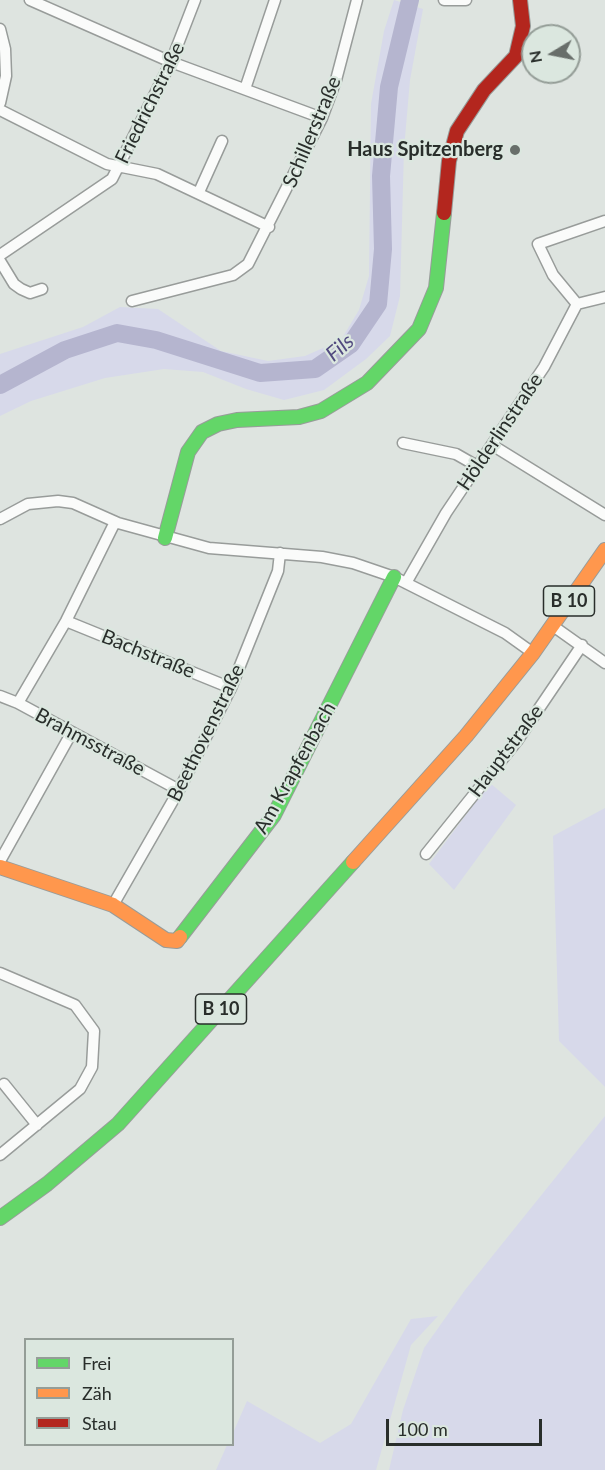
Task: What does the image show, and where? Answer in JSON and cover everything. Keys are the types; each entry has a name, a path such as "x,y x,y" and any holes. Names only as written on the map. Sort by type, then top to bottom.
{"street":[{"path":"30,0 171,62 322,118"},
{"name":"Friedrichstraße","path":"0,255 100,189 119,167 171,62 195,0"},
{"path":"245,89 275,0"},
{"name":"Schillerstraße","path":"132,301 233,275 248,264 269,227 322,118 336,80 357,0"},
{"path":"444,0 466,0"},
{"path":"165,538 188,452 202,432 218,423 278,419 321,411 367,383 419,329 436,288 449,161 457,131 484,90 516,56 524,26 520,0"},
{"path":"0,29 5,49 6,76 0,104"},
{"path":"0,110 107,164 157,174 269,227"},
{"path":"199,192 222,141"},
{"path":"605,221 538,244 553,275 577,304 605,297"},
{"path":"0,261 21,289 30,292 42,289"},
{"name":"Hölderlinstraße","path":"400,580 544,367 577,304"},
{"path":"403,443 456,454 477,466"},
{"path":"492,445 605,515"},
{"path":"0,519 28,504 58,501 73,503 115,522 165,538 209,549 280,553 353,563 400,580 505,633 533,653"},
{"path":"18,703 66,621 115,522"},
{"name":"Hauptstraße","path":"0,1218 47,1184 118,1124 466,736 533,653 605,550"},
{"name":"Beethovenstraße","path":"113,904 179,790 231,688 278,571 280,553"},
{"name":"Am Krapfenbach","path":"113,904 173,943 274,815 400,580"},
{"name":"Bachstraße","path":"66,621 231,688"},
{"path":"553,626 605,663"},
{"name":"Hauptstraße","path":"426,854 517,741 582,645"},
{"name":"Brahmsstraße","path":"0,696 18,703 179,790"},
{"path":"0,861 72,732"},
{"path":"0,867 113,904"},
{"path":"0,973 75,1005 94,1031 92,1067 80,1089 0,1155"},
{"path":"4,1084 37,1125"}],"shaded area":[{"path":"394,0 423,9 410,80 404,149 400,296 390,336 366,359 324,390 284,400 246,389 203,372 164,369 105,378 31,401 0,416 0,354 83,327 120,307 158,309 221,351 268,361 305,356 341,340 359,310 369,276 371,104 384,31"},
{"path":"490,783 516,805 454,890 429,864"},
{"path":"605,808 605,1087 559,1041 553,836"},
{"path":"605,1116 605,1470 389,1470 403,1410 424,1348 465,1290"},
{"path":"438,1316 411,1345 376,1470 216,1470 227,1446 234,1446 234,1431 247,1401 320,1443 351,1424 411,1319"}],"waterway":[{"name":"Fils","path":"0,385 65,350 117,333 156,340 260,373 315,369 351,344 378,304 383,249 381,176 389,87 410,0"}],"traffic: fast":[{"path":"165,538 188,452 202,432 218,424 237,420 299,417 321,411 367,383 419,329 436,288 444,213"},
{"path":"180,937 274,815 394,577"},
{"path":"0,1218 47,1184 118,1124 353,862"}],"traffic: slow":[{"path":"353,862 466,736 533,653 605,550"},
{"path":"0,867 113,905 166,940 177,941 180,937"}],"traffic: jam":[{"path":"444,213 449,161 457,131 484,90 516,56 523,26 520,0"}],"place":[{"name":"Haus Spitzenberg","path":"515,150"}]}
